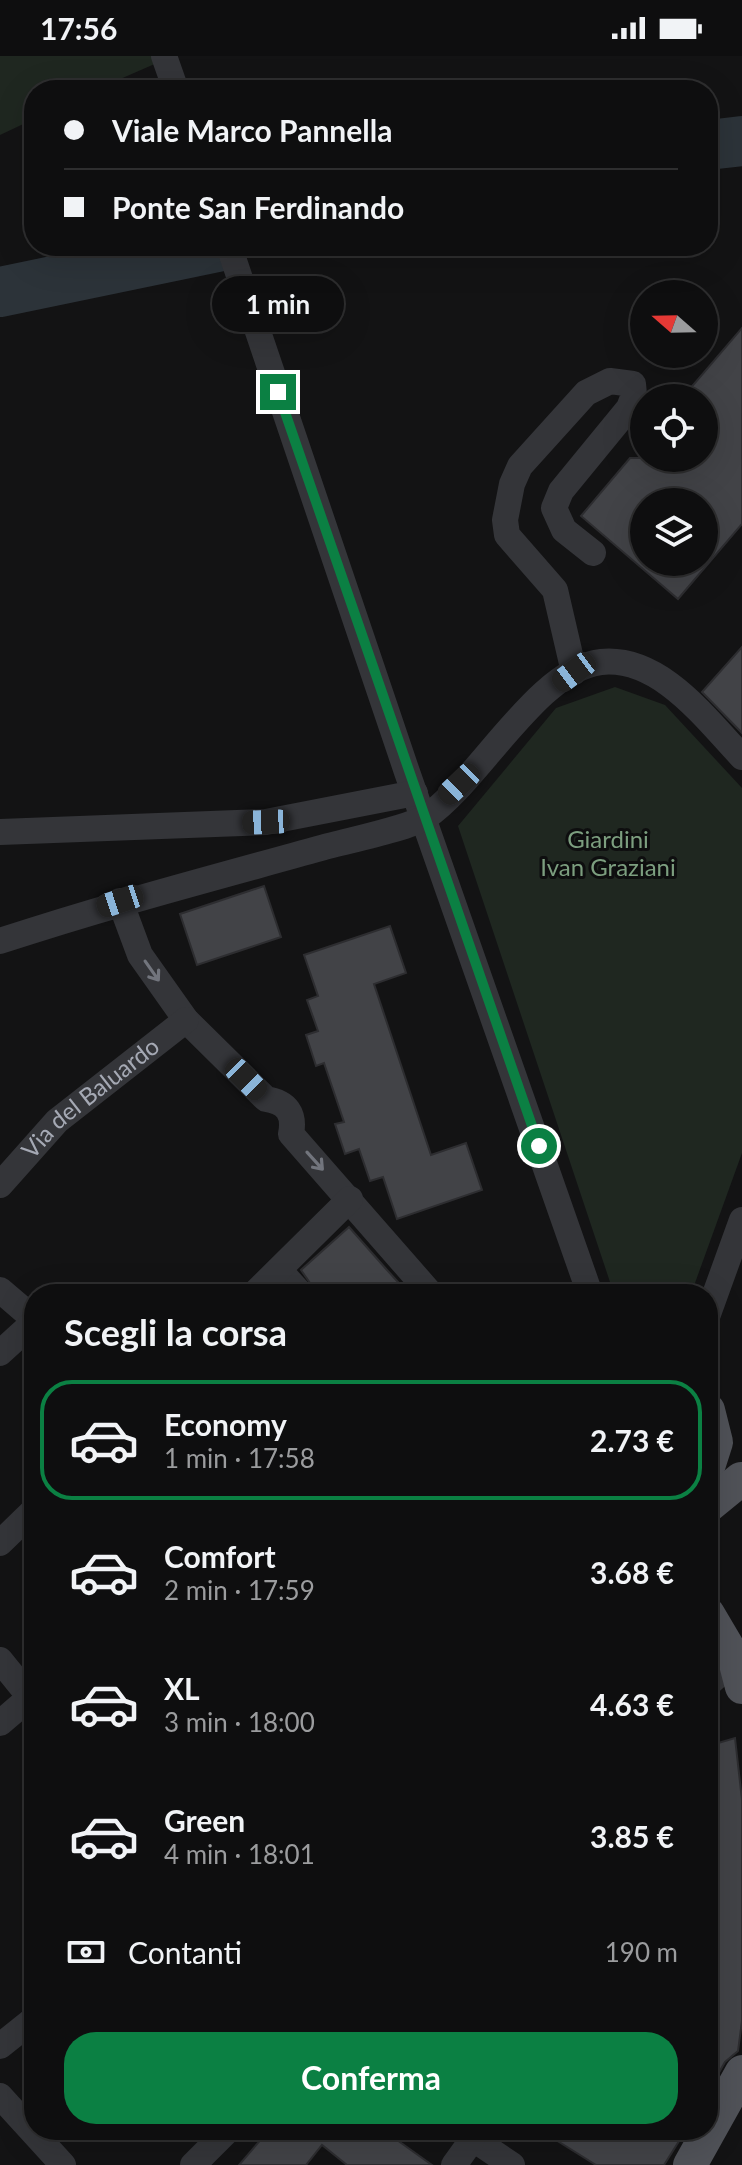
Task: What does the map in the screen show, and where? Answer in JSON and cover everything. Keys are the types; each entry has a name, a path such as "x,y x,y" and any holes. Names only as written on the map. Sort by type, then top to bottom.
{"main road":[{"path":"718,1481 742,1478"},
{"path":"718,1498 742,1478"},
{"path":"718,1634 738,1674"},
{"path":"718,2115 742,2072"},
{"path":"690,2165 704,2140"}],"street":[{"path":"164,56 172,80"},
{"path":"232,256 411,782 587,1284"},
{"path":"574,672 555,590 507,535 505,520 512,484 520,466 586,393 610,381 625,381 633,384 634,395 629,408 561,491 554,508 564,530 593,553"},
{"path":"0,941 120,901 189,885 424,818 539,700 574,672 597,663 634,665 686,698 742,757"},
{"path":"0,832 266,822 411,782"},
{"path":"120,901 140,955 186,1020 266,1099 295,1105 291,1134 422,1284"},
{"name":"Via del Baluardo","path":"0,1185 57,1121 186,1020"},
{"path":"264,1284 350,1199"},
{"path":"718,1286 742,1220"},
{"path":"279,1270 292,1284"},
{"path":"0,1290 24,1312"},
{"path":"0,1353 24,1330"},
{"path":"0,1543 24,1520"},
{"path":"0,1660 24,1688"},
{"path":"718,1681 738,1674"},
{"path":"0,1723 24,1705"},
{"path":"0,2046 24,2027"},
{"path":"0,2096 24,2122"},
{"path":"40,2140 63,2165"},
{"path":"193,2165 218,2140"},
{"path":"454,2165 464,2140"},
{"path":"474,2140 512,2165"}],"green space":[{"path":"0,56 173,56 118,80 24,80 24,124 0,135"},
{"name":"Giardini Ivan Graziani","path":"615,687 665,705 742,788 742,1153 695,1284 611,1284 458,826 556,708"}],"building":[{"path":"742,328 742,524 718,552 718,488 630,488 630,558 581,516 630,458 630,472 718,472 718,384 694,384 708,368 718,368 718,356"},
{"path":"651,576 698,576 678,599"},
{"path":"742,647 742,733 702,692"},
{"path":"264,886 281,937 197,965 180,914"},
{"path":"390,926 406,973 374,984 431,1155 466,1143 482,1190 397,1219 383,1177 370,1181 359,1149 345,1154 335,1124 344,1122 324,1063 316,1066 306,1035 318,1031 307,1000 318,996 304,955"},
{"path":"349,1227 400,1284 311,1284 301,1270"},
{"path":"735,1738 742,1800 742,2021 738,2051 725,2062 718,2074 718,1743"},
{"path":"260,2140 397,2140 432,2165 347,2165 322,2145 306,2165 239,2165"},
{"path":"556,2140 680,2140 664,2165 596,2165"}],"waterway":[{"path":"718,144 742,141"},
{"path":"0,292 174,256"}],"route":[{"path":"278,392 539,1146"}]}
